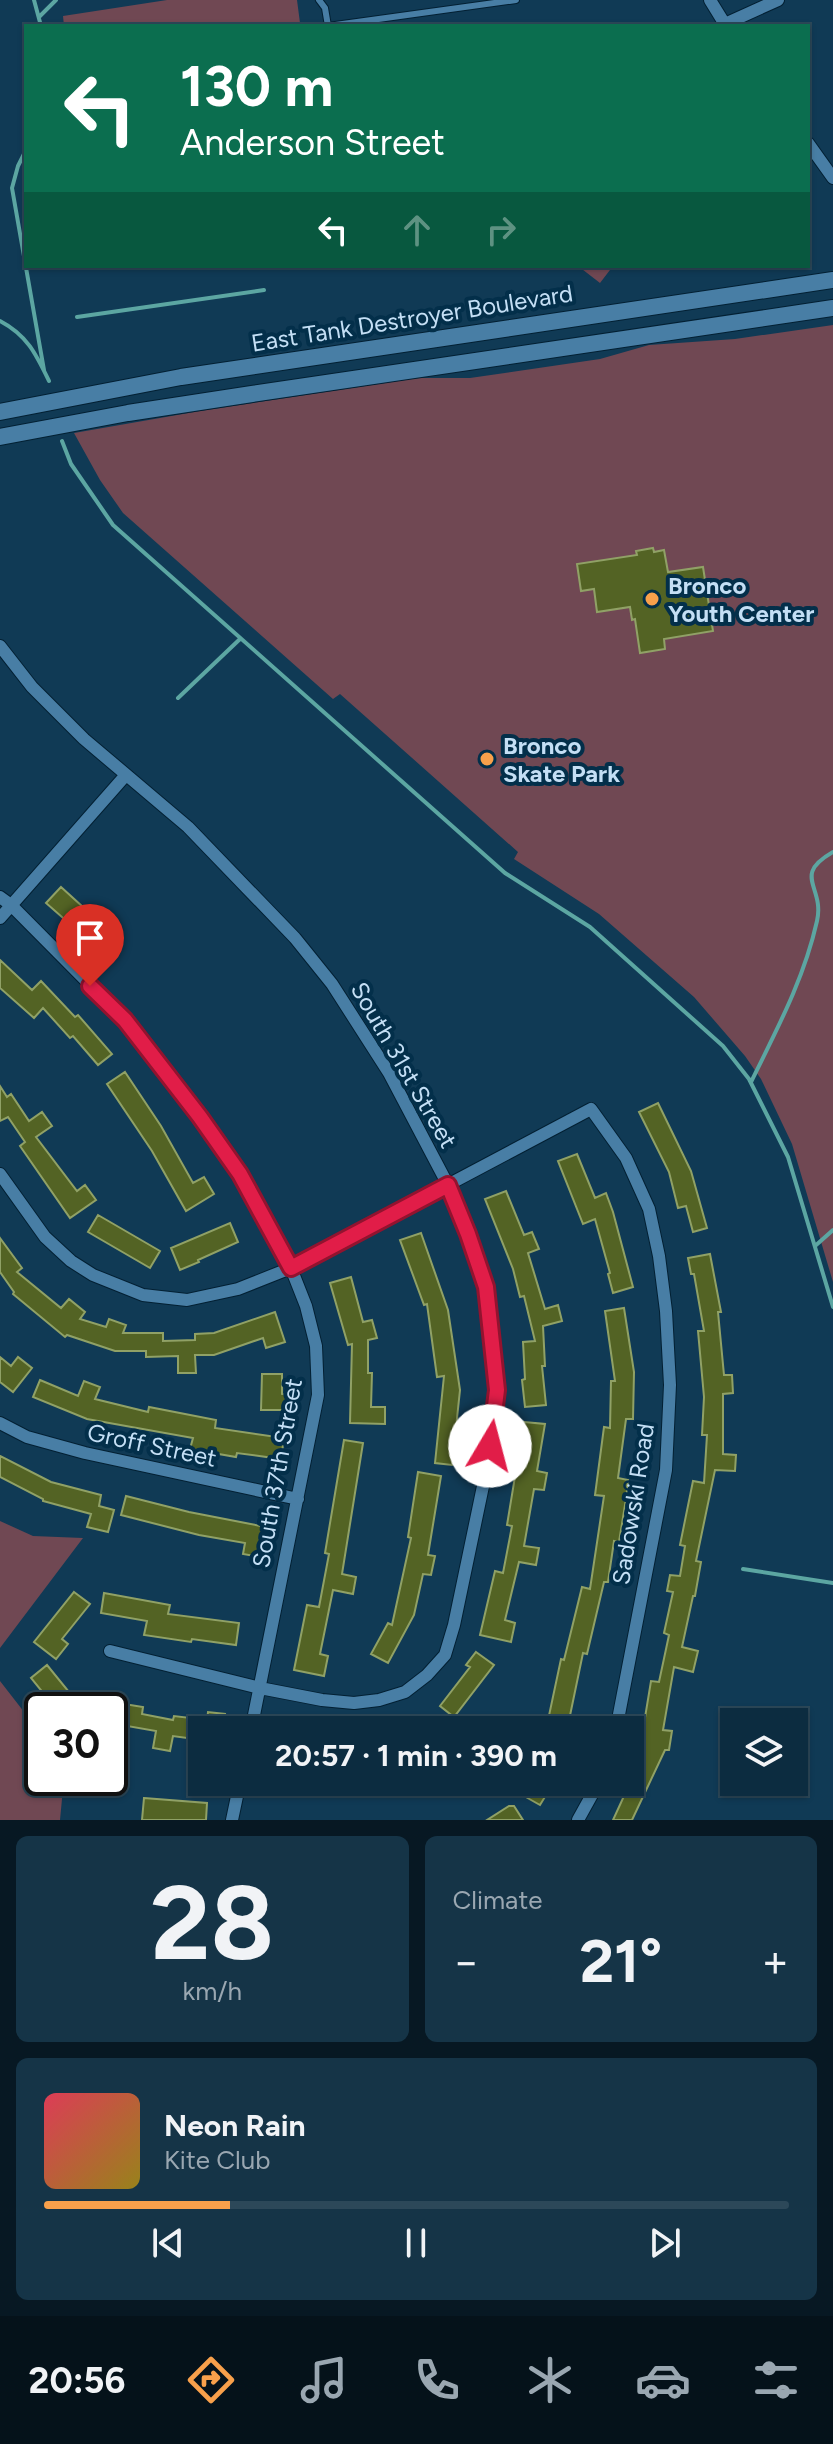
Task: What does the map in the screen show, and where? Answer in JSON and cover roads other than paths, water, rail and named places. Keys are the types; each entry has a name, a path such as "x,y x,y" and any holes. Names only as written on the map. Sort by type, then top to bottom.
{"street":[{"path":"710,0 725,24"},
{"path":"728,24 778,0"},
{"path":"810,146 832,175"},
{"name":"East Tank Destroyer Boulevard","path":"0,412 181,377 833,280"},
{"name":"East Tank Destroyer Boulevard","path":"0,437 190,404 833,308"},
{"name":"South 31st Street","path":"0,646 32,687 125,776 188,827 295,938 332,984 389,1073 448,1185 486,1287 497,1390 487,1467 454,1625 445,1655 427,1675 405,1692 354,1703 260,1688 110,1651"},
{"path":"0,918 125,776"},
{"name":"South 37th Street","path":"0,897 125,1020 182,1093 240,1174 291,1268 306,1306 316,1346 318,1395 254,1716"},
{"name":"Sadowski Road","path":"448,1185 591,1109 626,1158 649,1209 659,1256 670,1385 666,1470 619,1716"},
{"path":"0,1174 45,1237 71,1261 93,1275 143,1295 187,1300 238,1289 291,1268 448,1185"},
{"name":"Groff Street","path":"0,1423 27,1437 85,1453 298,1499"},
{"path":"232,1820 237,1796"},
{"path":"578,1820 591,1796"}],"lane":[{"path":"319,0 325,8 328,24"},
{"path":"342,24 516,0"}],"waterway":[{"path":"34,0 40,24"},
{"path":"39,17 56,0"},
{"path":"24,154 12,188 24,256"},
{"path":"26,268 44,370"},
{"path":"77,317 264,290"},
{"path":"0,321 17,332 30,346 49,381"},
{"path":"62,441 71,464 113,525 505,873 590,927 723,1046 749,1079 788,1157 833,1307"},
{"path":"178,698 240,639"},
{"path":"751,1082 805,963 817,921 817,899 812,882 814,868 833,852"},
{"path":"815,1246 833,1230"},
{"path":"743,1569 833,1583"}],"place":[{"name":"Bronco Youth Center","path":"652,599"},
{"name":"Bronco Skate Park","path":"487,759"}]}
